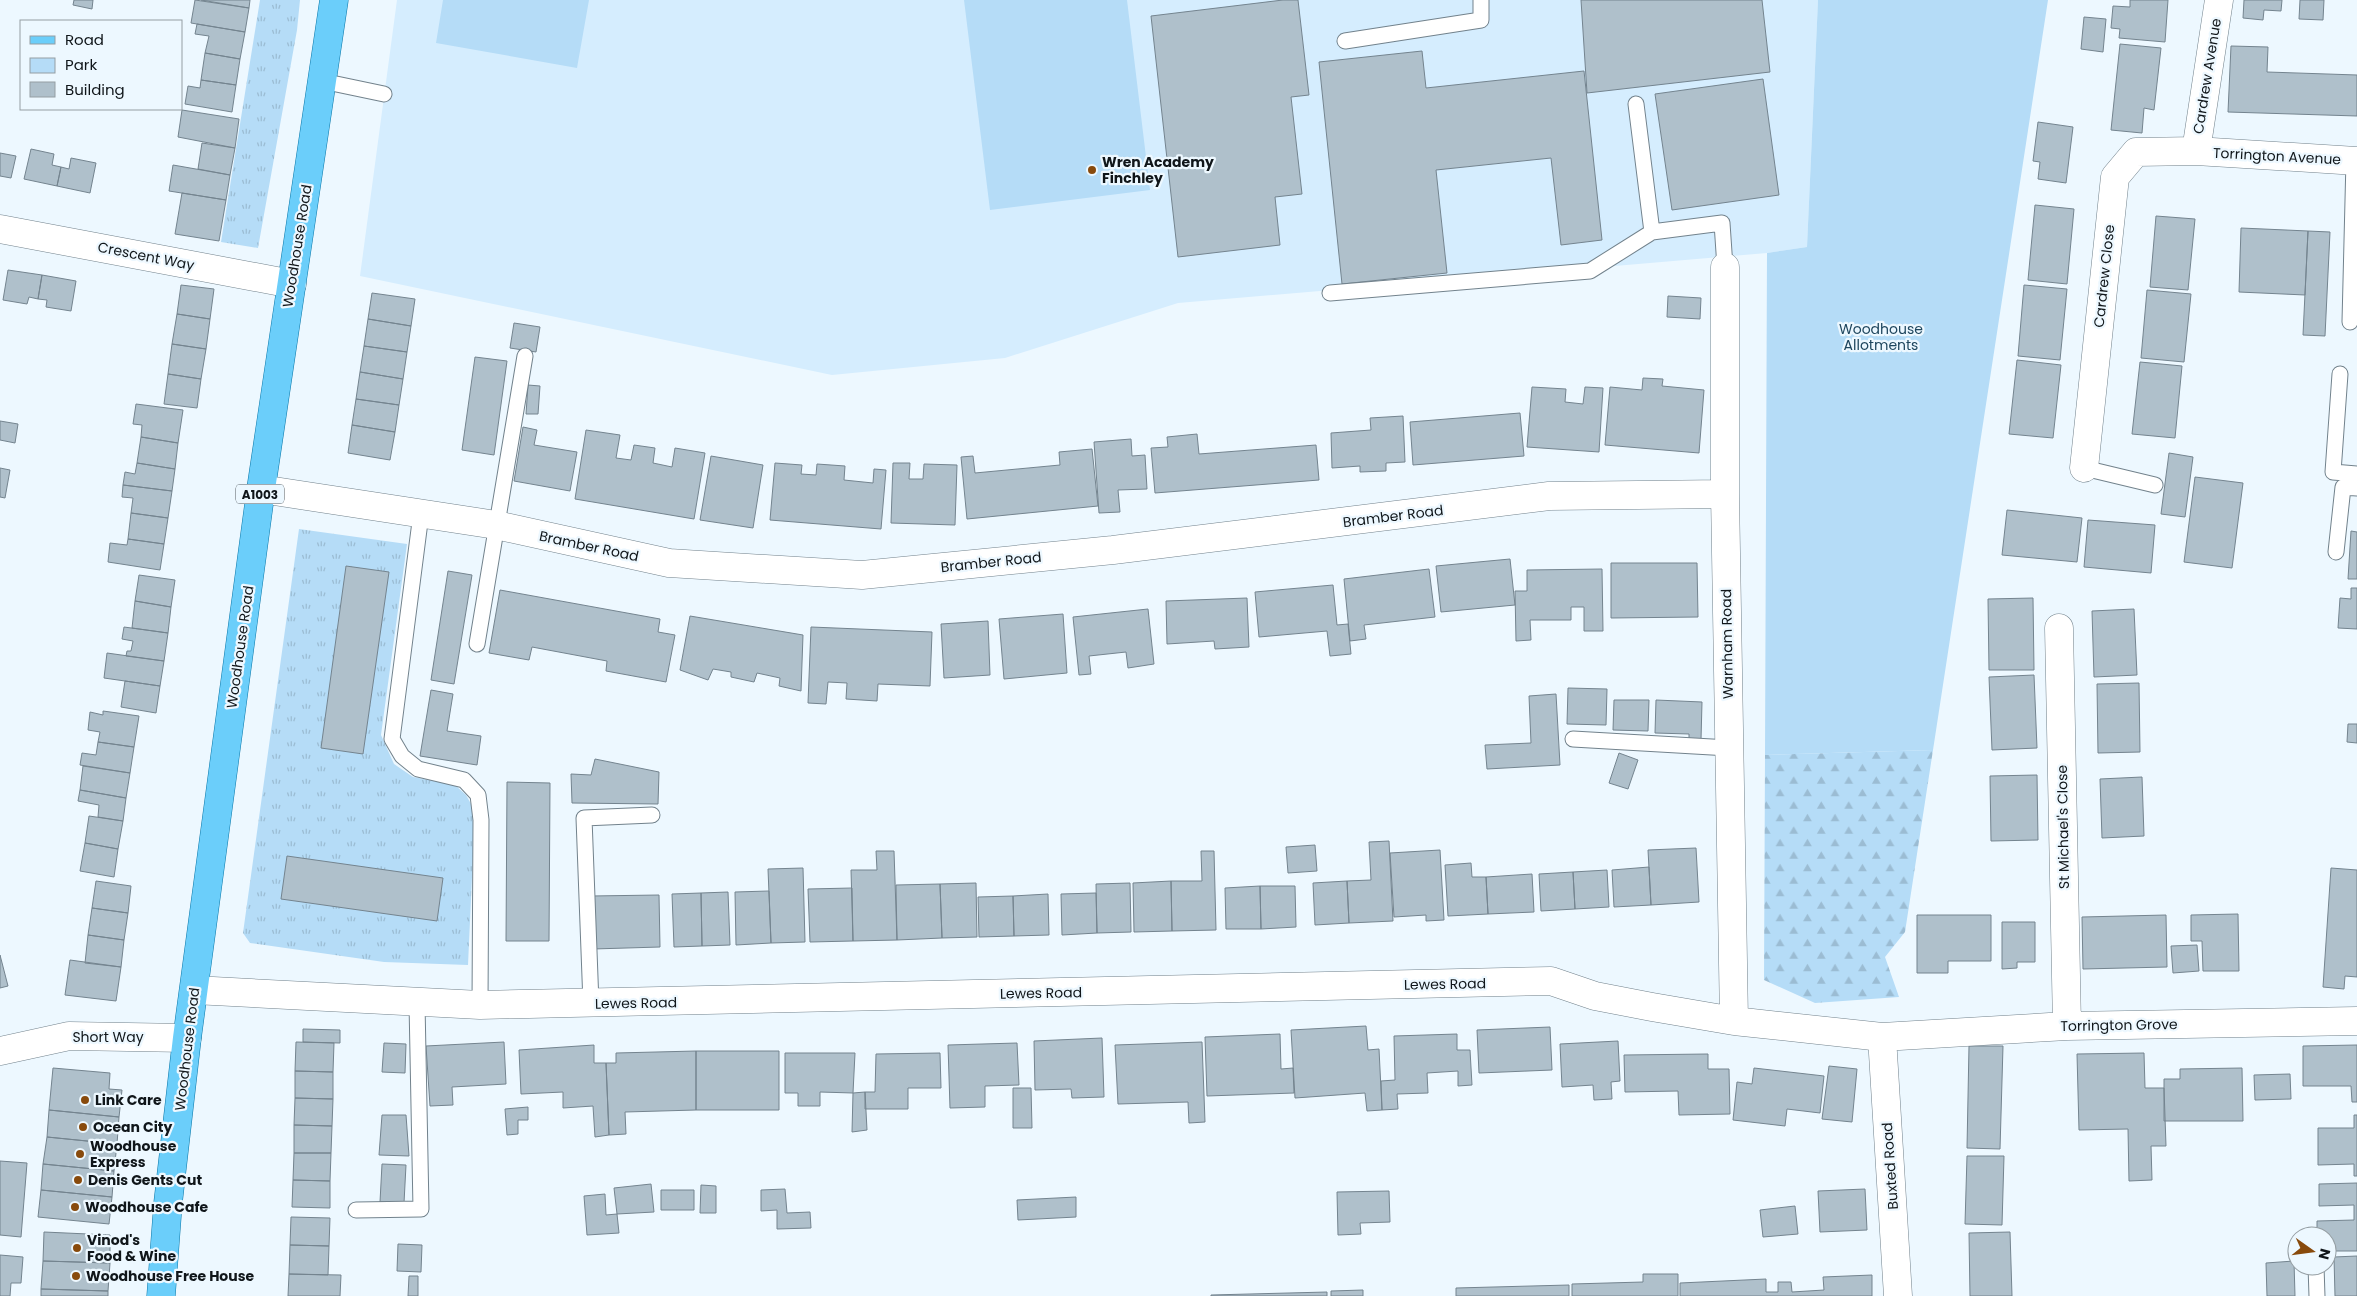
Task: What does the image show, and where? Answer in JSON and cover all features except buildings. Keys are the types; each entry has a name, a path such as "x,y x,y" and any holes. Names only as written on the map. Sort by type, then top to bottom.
{"main road":[{"name":"Woodhouse Road","path":"161,1296 168,1204 187,1038 261,489 334,0"}],"street":[{"name":"Cardrew Avenue","path":"2196,151 2219,0"},
{"name":"Torrington Avenue","path":"2196,151 2355,160"},
{"name":"Cardrew Close","path":"2084,468 2115,177 2136,152 2196,151"},
{"name":"Crescent Way","path":"0,229 292,284"},
{"name":"Warnham Road","path":"1724,267 1725,494 1734,1021"},
{"name":"Bramber Road","path":"261,489 496,525 670,563 862,575 1113,550 1549,496 1725,494"},
{"name":"St Michael's Close","path":"2059,628 2067,1026"},
{"name":"Lewes Road","path":"194,990 480,1005 1551,981 1595,996 1734,1021 1882,1037"},
{"name":"Torrington Grove","path":"1882,1037 2067,1026 2357,1021"},
{"name":"Short Way","path":"0,1051 70,1036 187,1038"},
{"name":"Buxted Road","path":"1882,1037 1898,1296"}],"lane":[{"path":"1345,41 1482,20 1481,0"},
{"path":"322,81 384,94"},
{"path":"1636,104 1652,232"},
{"path":"2350,322 2355,160"},
{"path":"1330,293 1590,271 1652,232 1722,223 1724,267"},
{"path":"477,644 524,356"},
{"path":"2340,374 2333,472 2357,474"},
{"path":"2084,468 2155,485"},
{"path":"2336,552 2343,487 2357,488"},
{"path":"421,514 392,739 402,756 418,769 464,780 478,795 481,820 480,1005"},
{"path":"1573,740 1729,748"},
{"path":"591,1004 584,818 652,815"},
{"path":"356,1210 421,1209 417,1003"},
{"path":"2316,1276 2317,1296"}],"shaded area":[{"name":"Wren Academy Finchley","path":"397,0 1818,0 1807,247 1767,253 1178,303 1005,358 832,375 360,276"}],"green space":[{"path":"260,0 300,0 297,30 258,248 221,242"},
{"path":"443,0 589,0 577,68 436,43"},
{"path":"964,0 1127,0 1150,190 990,210"},
{"name":"Woodhouse Allotments","path":"1818,0 2048,0 1933,750 1765,755 1767,253 1807,247"},
{"path":"299,529 407,544 381,735 394,764 413,777 455,785 466,795 475,811 468,965 384,962 250,943 243,933"},
{"path":"1933,750 1905,932 1885,957 1899,997 1815,1003 1764,980 1765,755"}],"place":[{"name":"Wren Academy Finchley","path":"1092,170"},
{"name":"Link Care","path":"85,1100"},
{"name":"Ocean City","path":"83,1127"},
{"name":"Woodhouse Express","path":"80,1154"},
{"name":"Denis Gents Cut","path":"78,1180"},
{"name":"Woodhouse Cafe","path":"75,1207"},
{"name":"Vinod's Food & Wine","path":"77,1248"},
{"name":"Woodhouse Free House","path":"76,1276"}]}
